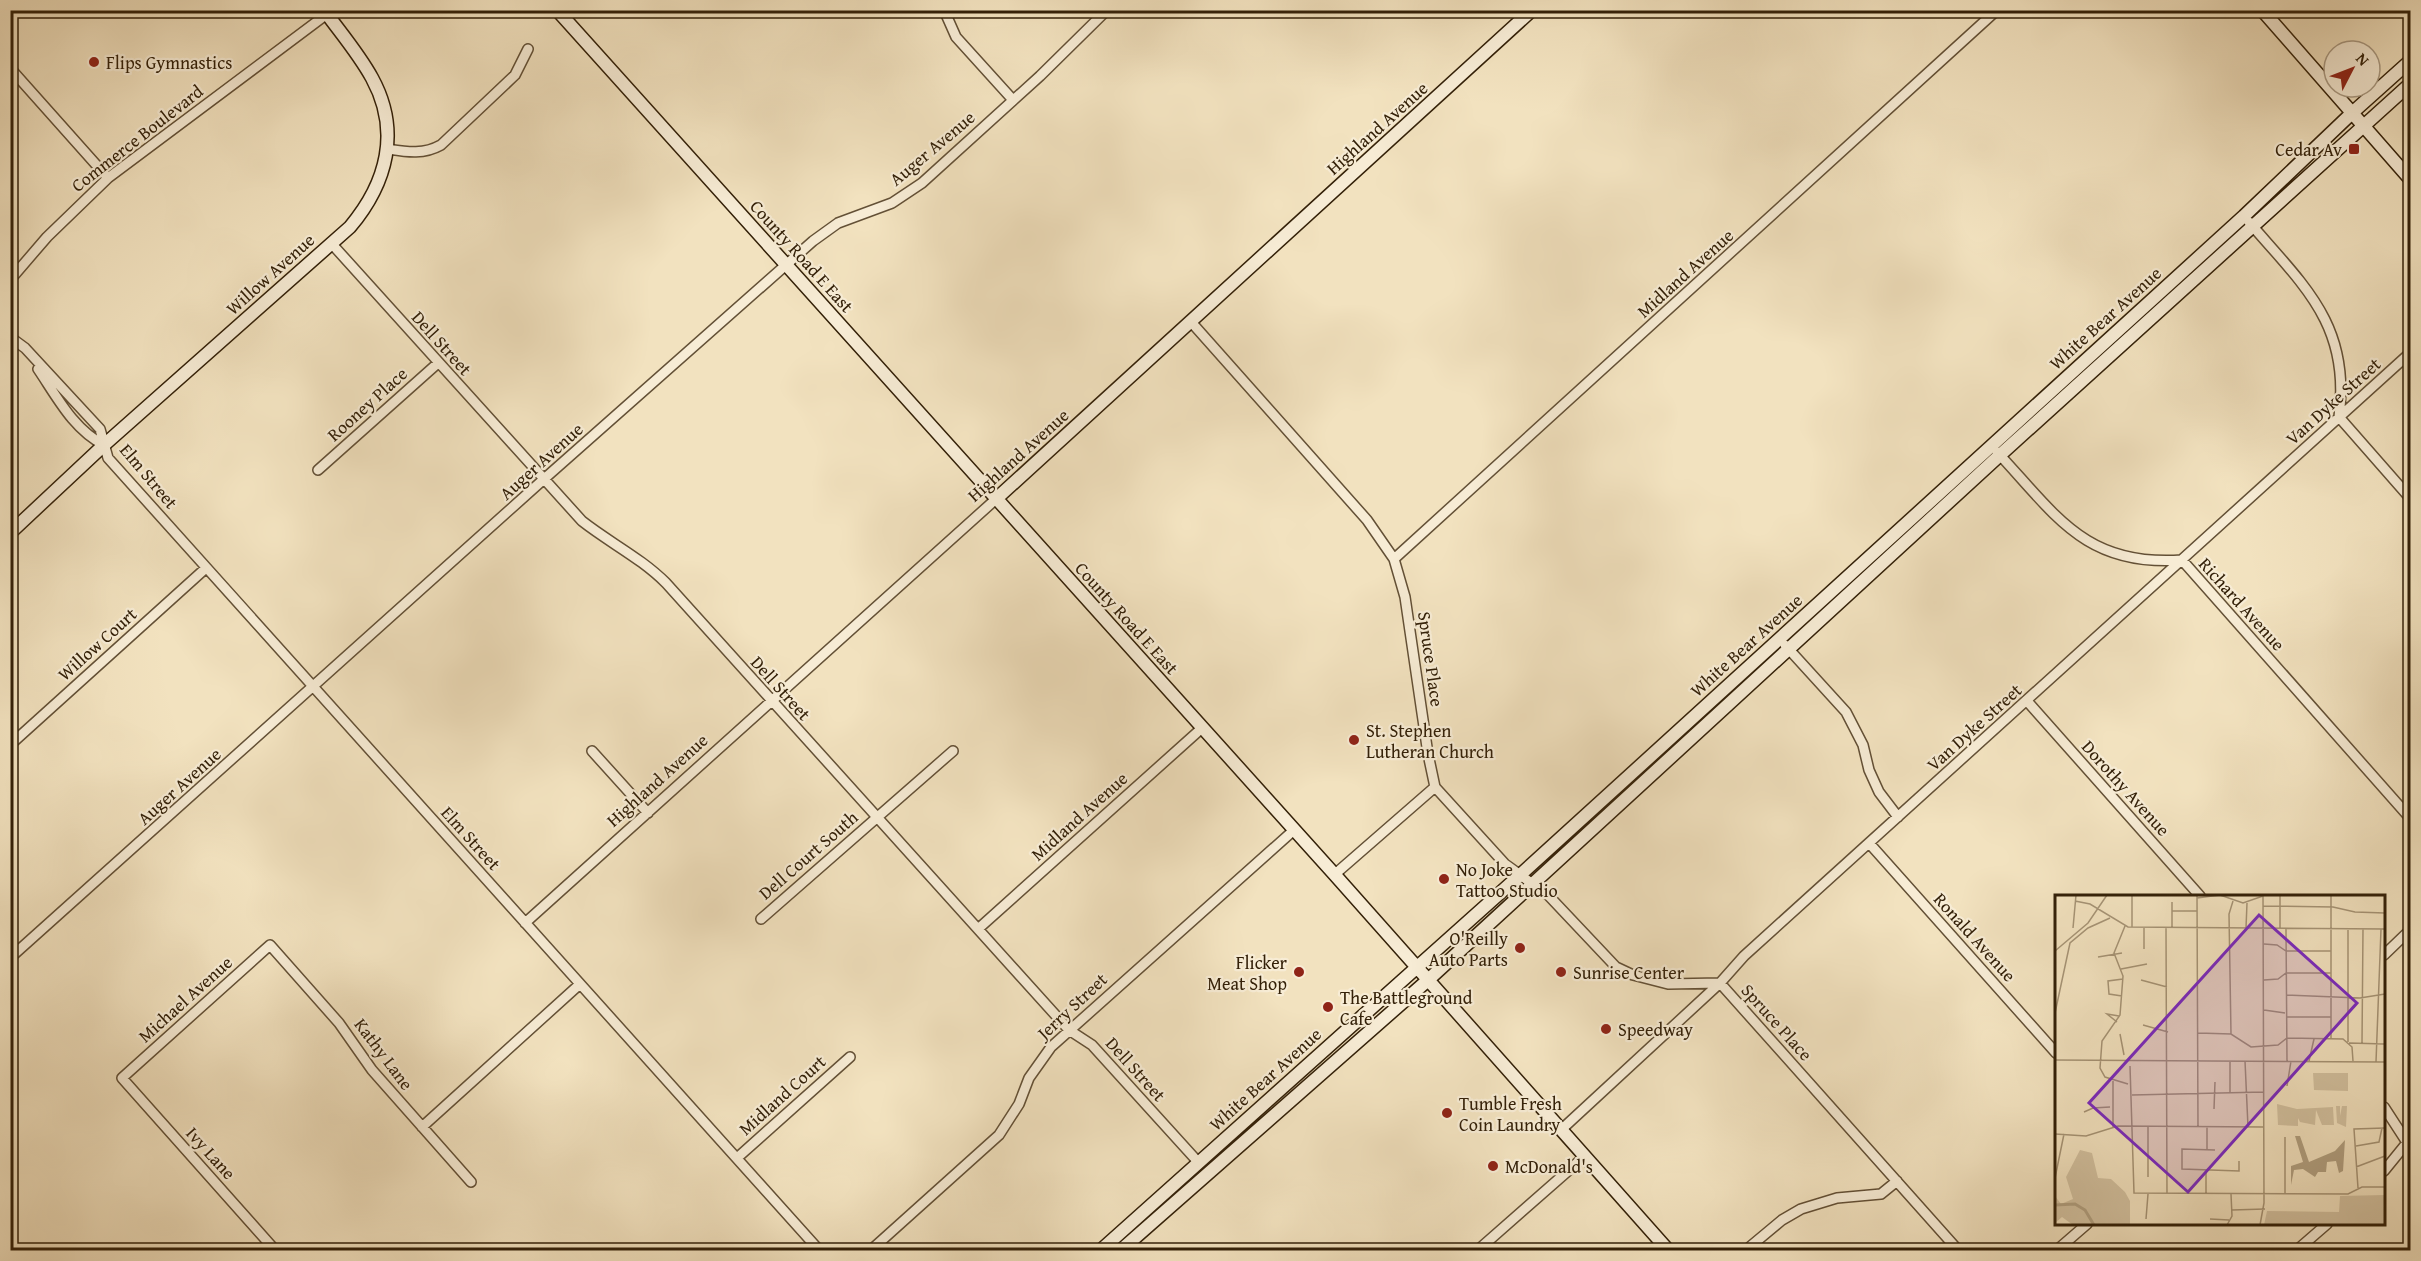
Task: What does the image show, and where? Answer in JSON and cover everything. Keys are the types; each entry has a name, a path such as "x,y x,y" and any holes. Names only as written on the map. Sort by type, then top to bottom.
{"main road":[{"name":"County Road E East","path":"557,10 1417,967 1668,1251"},
{"name":"Highland Avenue","path":"996,499 1192,323 1532,10"},
{"path":"2262,10 2410,179"},
{"name":"Willow Avenue","path":"10,533 104,445 350,226 371,199 379,183 387,149 385,112 380,94 363,63 325,12"},
{"name":"White Bear Avenue","path":"1101,1251 1519,876 2244,216 2410,61"},
{"name":"White Bear Avenue","path":"1121,1251 1428,980 2000,455 2410,84"}],"street":[{"path":"944,10 956,37 1013,100"},
{"name":"Auger Avenue","path":"10,958 786,265 838,223 892,203 922,183 1107,10"},
{"name":"Midland Avenue","path":"1394,560 1997,10"},
{"name":"Commerce Boulevard","path":"10,280 47,237 108,178 325,12"},
{"path":"387,149 413,153 429,151 441,145 515,75 528,49"},
{"path":"10,68 108,178"},
{"path":"2244,216 2311,294 2323,312 2337,351 2341,374 2339,417 2410,498"},
{"name":"Dell Street","path":"331,243 582,521 652,570 1069,1030 1092,1045 1199,1163"},
{"name":"Spruce Place","path":"1192,323 1367,520 1394,560 1405,597 1435,787 1505,864 1548,895 1616,967 1633,975 1668,984 1720,983 1958,1251"},
{"name":"Elm Street","path":"10,336 25,348 66,412 90,438 104,445 108,458 819,1251"},
{"name":"Van Dyke Street","path":"1562,1129 1720,983 1744,956 2410,353"},
{"name":"Rooney Place","path":"318,470 438,363"},
{"name":"Richard Avenue","path":"1991,446 2059,520 2086,542 2103,550 2140,560 2182,560 2410,818"},
{"name":"Highland Avenue","path":"525,923 996,499"},
{"name":"Willow Court","path":"10,745 206,568"},
{"path":"1779,639 1846,712 1863,745 1869,770 1879,792 1898,817"},
{"name":"Dorothy Avenue","path":"2027,701 2198,895"},
{"name":"Midland Avenue","path":"978,929 1202,728"},
{"name":"Dell Court South","path":"761,919 953,751"},
{"path":"592,752 648,813"},
{"path":"1334,875 1435,787"},
{"name":"Jerry Street","path":"871,1251 999,1135 1010,1119 1039,1062 1051,1047 1294,830"},
{"name":"Ronald Avenue","path":"1869,843 2055,1052"},
{"path":"2385,954 2410,930"},
{"name":"Michael Avenue","path":"122,1078 270,945"},
{"name":"Kathy Lane","path":"270,945 339,1023 372,1070 471,1182"},
{"path":"422,1127 580,984"},
{"name":"Midland Court","path":"736,1158 850,1057"},
{"name":"Ivy Lane","path":"122,1078 275,1251"},
{"path":"2385,1108 2410,1143 2385,1170"},
{"path":"1478,1251 1585,1156"},
{"path":"1746,1251 1782,1220 1800,1209 1837,1198 1881,1194 1897,1181"},
{"path":"2057,1251 2086,1225"},
{"path":"2297,1251 2326,1225"}],"place":[{"name":"Flips Gymnastics","path":"94,62"},
{"name":"Cedar Av","path":"2354,149"},
{"name":"St. Stephen Lutheran Church","path":"1354,740"},
{"name":"No Joke Tattoo Studio","path":"1444,879"},
{"name":"O'Reilly Auto Parts","path":"1520,948"},
{"name":"Flicker Meat Shop","path":"1299,972"},
{"name":"Sunrise Center","path":"1561,972"},
{"name":"The Battleground Cafe","path":"1328,1007"},
{"name":"Speedway","path":"1606,1029"},
{"name":"Tumble Fresh Coin Laundry","path":"1447,1113"},
{"name":"McDonald's","path":"1493,1166"}]}
